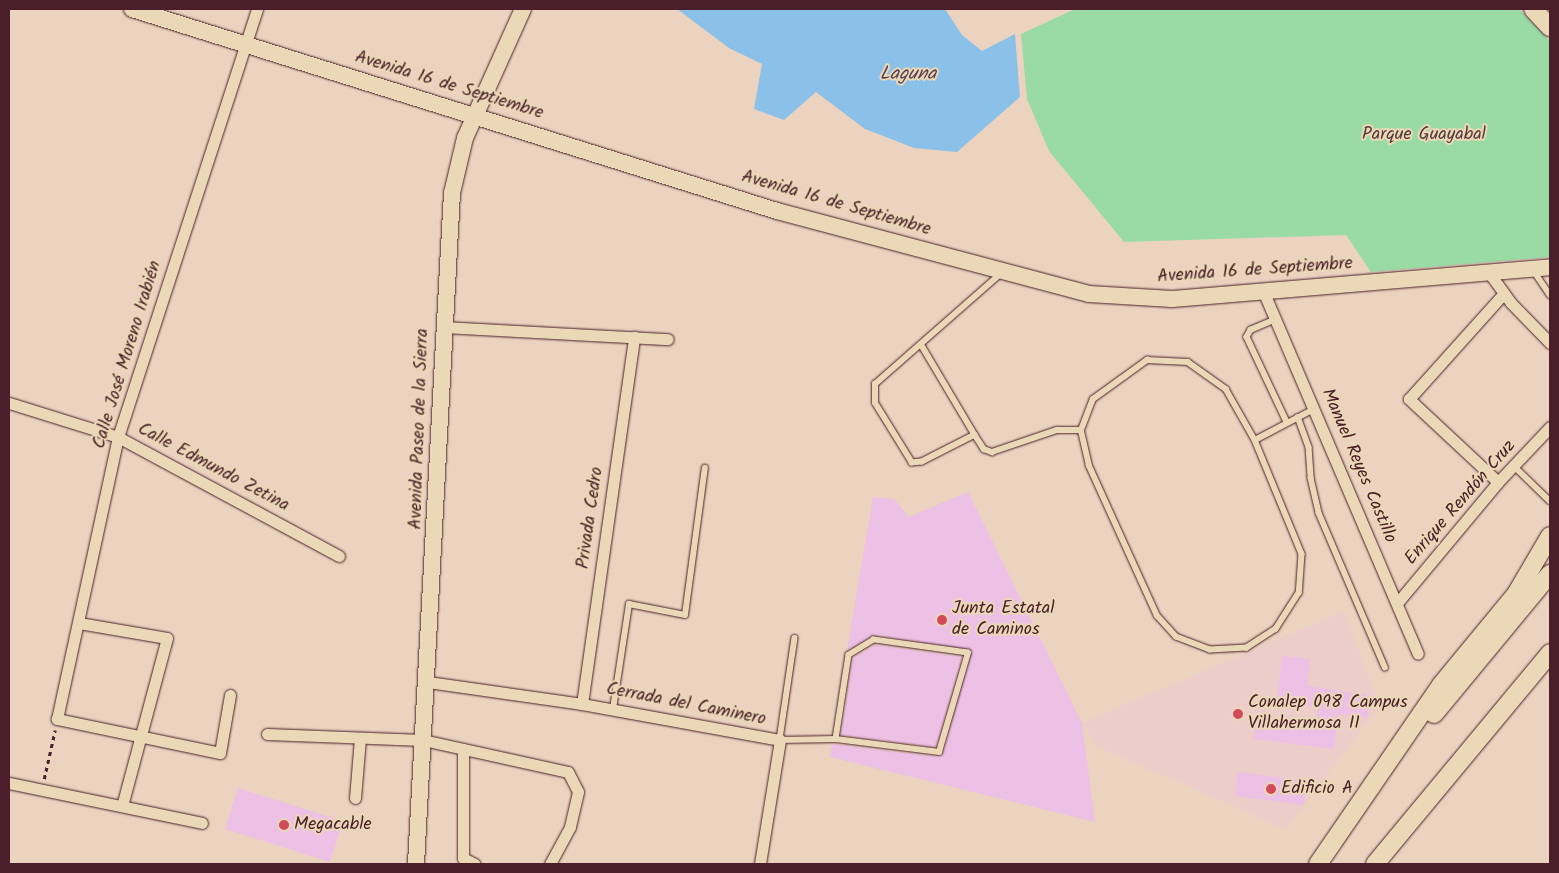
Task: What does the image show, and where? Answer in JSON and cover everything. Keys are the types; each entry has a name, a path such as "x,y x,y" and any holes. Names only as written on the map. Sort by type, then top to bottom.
{"main road":[{"name":"Avenida 16 de Septiembre","path":"132,9 777,211 1089,294 1172,299 1490,274 1550,267"},
{"name":"Avenida Paseo de la Sierra","path":"416,864 428,682 444,327 454,178 475,115 523,9"},
{"path":"1533,9 1550,27"},
{"path":"1318,864 1382,775 1441,685 1516,594 1550,536"},
{"path":"1382,775 1550,574"},
{"path":"1375,864 1550,653"}],"street":[{"name":"Calle José Moreno Irabién","path":"57,719 118,437 257,9"},
{"path":"1490,274 1504,293 1550,343"},
{"name":"Manuel Reyes Castillo","path":"1264,293 1398,602 1418,654"},
{"path":"1498,482 1409,399 1504,293"},
{"path":"444,327 668,339"},
{"name":"Privada Cedro","path":"582,704 634,337"},
{"name":"Calle Edmundo Zetina","path":"9,403 118,437 339,556"},
{"name":"Enrique Rendón Cruz","path":"1398,602 1498,482 1516,468 1550,427"},
{"path":"79,623 167,638 142,738 122,806"},
{"name":"Cerrada del Caminero","path":"428,682 613,709 780,740"},
{"path":"57,719 220,753 230,695"},
{"path":"267,734 424,740 568,772 578,792 570,826 550,864"},
{"path":"355,798 360,739"},
{"path":"760,864 780,740"},
{"path":"464,749 463,858 475,864"},
{"path":"9,783 202,823"}],"lane":[{"path":"1533,269 1550,295"},
{"path":"974,435 922,462 912,463 875,403 875,384 1003,271"},
{"path":"1275,320 1251,330 1247,337 1287,422"},
{"path":"921,344 984,449 992,452 1057,430 1082,430"},
{"path":"1147,360 1188,362 1226,389 1255,440 1302,554 1299,593 1276,628 1247,648 1210,650 1176,637 1157,616 1089,466 1082,430 1093,399 1147,360"},
{"path":"1255,440 1314,409"},
{"path":"1298,416 1309,447 1311,478 1319,513 1385,668"},
{"path":"613,709 629,604 685,614 705,468"},
{"path":"1516,468 1550,501"},
{"path":"780,740 796,638"},
{"name":"Cerrada del Caminero","path":"780,740 836,739 939,752 968,653 874,640 849,655 836,739"}],"path":[{"path":"41,790 57,719"}],"shaded area":[{"name":"Conalep 098 Campus Villahermosa II","path":"1344,611 1380,706 1285,829 1096,746 1082,723"}],"green space":[{"name":"Parque Guayabal","path":"1075,9 1519,9 1550,41 1550,257 1371,272 1346,235 1124,242 1049,151 1027,99 1021,34"}],"water":[{"name":"Laguna","path":"677,9 945,9 962,35 982,51 1015,34 1020,97 957,152 914,148 865,129 816,92 784,120 754,109 762,64 729,48"}],"building":[{"name":"Junta Estatal de Caminos","path":"968,492 1082,723 1095,822 830,757 832,744 938,757 943,754 971,650 875,635 847,650 873,497 894,499 909,517"},
{"path":"875,645 962,657 936,747 841,735 853,658"},
{"path":"1282,656 1310,659 1307,686 1370,695 1367,718 1338,714 1334,749 1253,739 1256,717 1316,725 1319,707 1277,702"},
{"name":"Edificio A","path":"1238,772 1307,781 1304,805 1235,796"},
{"name":"Megacable","path":"238,788 343,821 330,862 225,829"}],"place":[{"name":"Junta Estatal de Caminos","path":"942,620"},
{"name":"Conalep 098 Campus Villahermosa II","path":"1238,714"},
{"name":"Edificio A","path":"1271,789"},
{"name":"Megacable","path":"284,825"}]}
